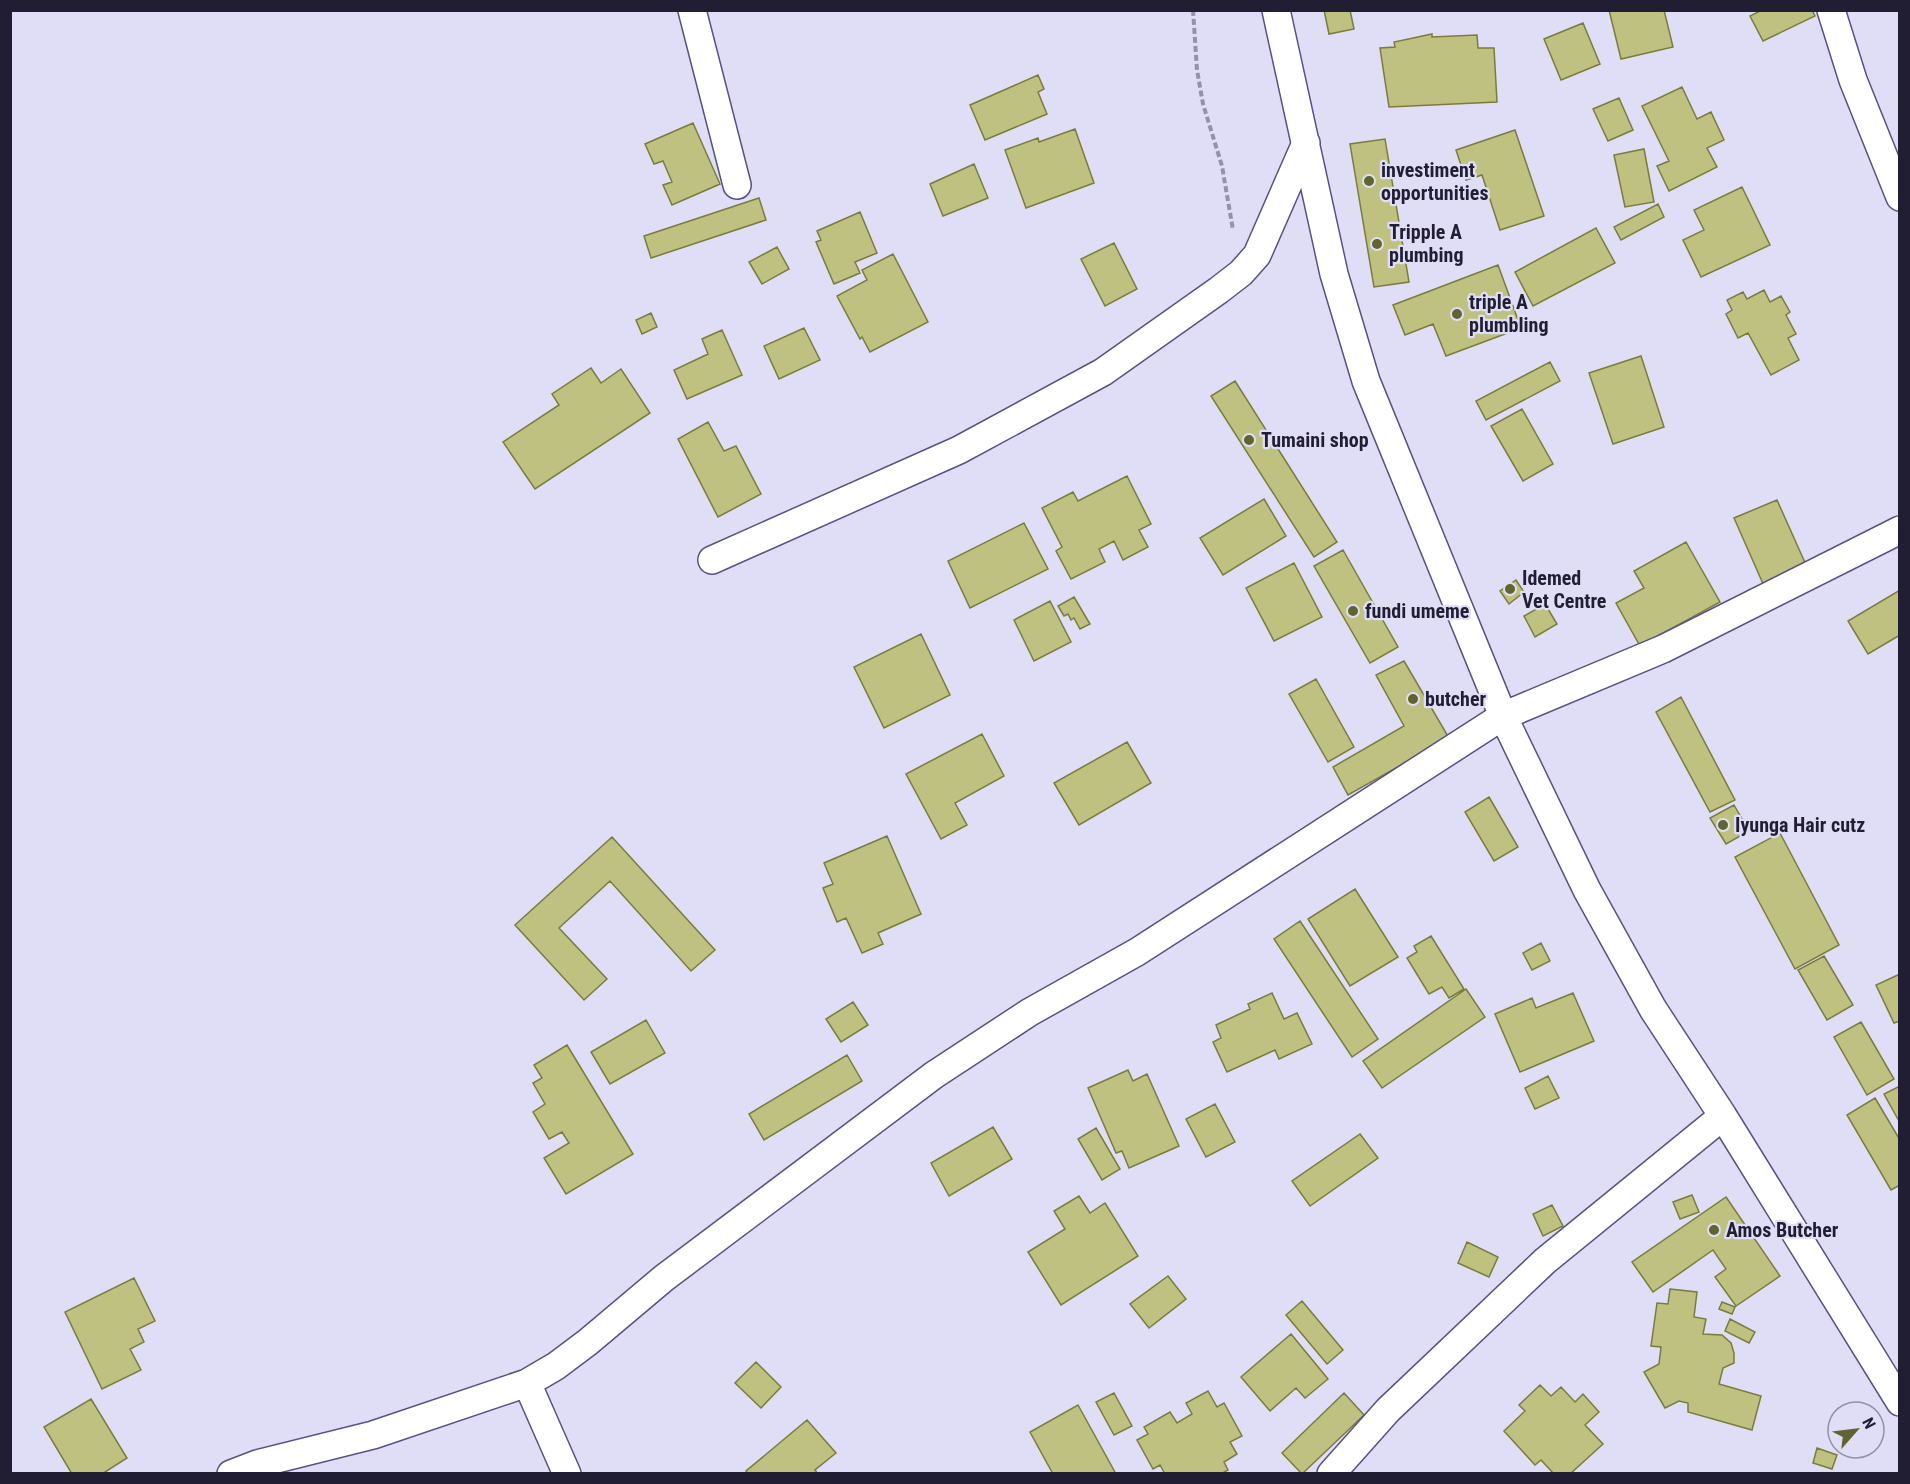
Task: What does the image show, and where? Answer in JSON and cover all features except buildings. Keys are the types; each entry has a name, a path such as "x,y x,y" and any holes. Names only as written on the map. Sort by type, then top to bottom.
{"street":[{"path":"692,10 737,184"},
{"path":"1276,10 1334,274 1366,381 1503,716 1592,900 1653,1009 1723,1116 1899,1402"},
{"path":"1831,10 1853,80 1899,196"},
{"path":"712,560 970,445 1103,372 1241,273 1257,255 1306,143"},
{"path":"231,1473 257,1464 373,1435 528,1383 588,1342 664,1278 934,1075 1030,1012 1137,952 1503,716 1663,649 1899,530"},
{"path":"1331,1473 1388,1410 1545,1261 1723,1116"},
{"path":"528,1383 567,1473"}],"path":[{"path":"1193,10 1197,70 1203,104 1221,166 1241,273"}],"place":[{"name":"investiment opportunities","path":"1369,181"},
{"name":"Tripple A plumbing","path":"1377,244"},
{"name":"triple A plumbling","path":"1457,314"},
{"name":"Tumaini shop","path":"1249,440"},
{"name":"Idemed Vet Centre","path":"1510,589"},
{"name":"fundi umeme","path":"1353,611"},
{"name":"butcher","path":"1413,699"},
{"name":"Iyunga Hair cutz","path":"1723,825"},
{"name":"Amos Butcher","path":"1714,1230"}]}
